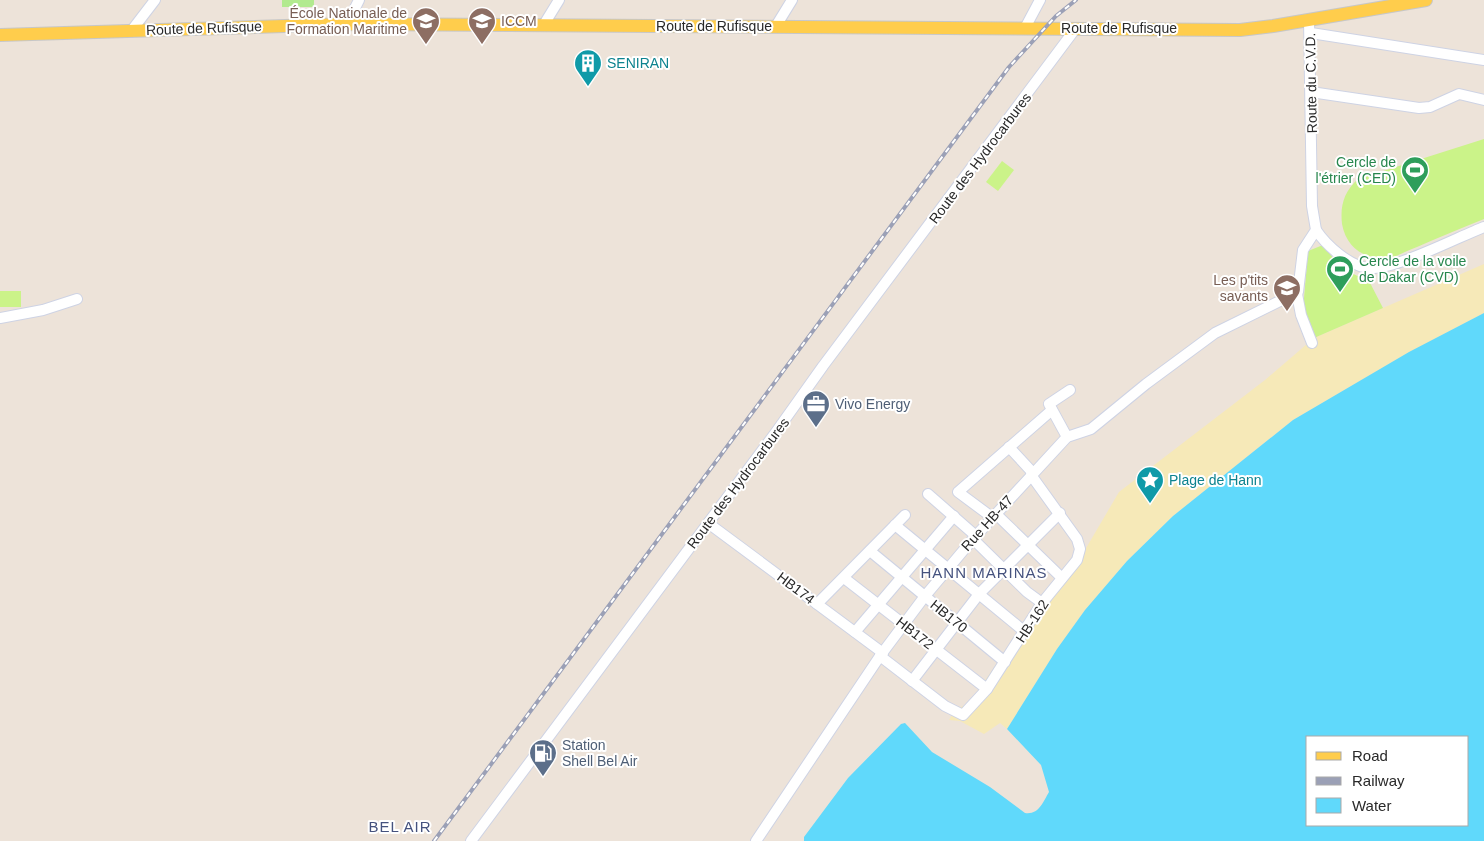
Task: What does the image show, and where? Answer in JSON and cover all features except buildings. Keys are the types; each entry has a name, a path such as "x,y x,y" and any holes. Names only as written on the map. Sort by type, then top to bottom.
{"main road":[{"name":"Route de Rufisque","path":"0,35 346,24 1240,30 1310,27 1426,0"}],"street":[{"path":"132,30 155,0"},
{"path":"346,24 359,0"},
{"path":"543,26 559,0"},
{"path":"776,26 792,0"},
{"path":"1025,28 1040,0"},
{"path":"1310,27 1484,60"},
{"name":"Route du C.V.D.","path":"1310,27 1312,206 1316,230"},
{"name":"Route des Hydrocarbures","path":"471,841 835,349 913,248 1076,28"},
{"path":"1312,92 1419,108 1430,107 1460,94 1484,100"},
{"path":"1312,343 1301,315 1298,292 1303,250 1316,230 1333,250 1368,268 1400,261 1484,226"},
{"name":"Rue HB-47","path":"756,841 882,655 925,596 947,568 1068,437 1091,429 1146,384 1215,333 1298,292"},
{"path":"0,318 43,310 78,299"},
{"path":"1062,578 1028,544 994,516 958,492 1070,390"},
{"path":"1051,407 1068,437"},
{"name":"HB-162","path":"963,716 987,689 1042,603 1078,560 1080,549 1060,512 1009,447"},
{"path":"928,494 954,516 1003,569 1042,603"},
{"path":"912,681 956,621 979,594 1060,512"},
{"path":"818,604 905,515"},
{"path":"855,632 954,516"},
{"name":"HB174","path":"708,523 855,632 912,681 945,706 963,716"},
{"path":"895,525 1025,632"},
{"name":"HB170","path":"870,551 1005,662"},
{"name":"HB172","path":"844,578 987,689"}],"green space":[{"path":"282,0 314,0 314,7 282,7"},
{"name":"Cercle de l'étrier (CED)","path":"1484,139 1484,219 1388,258 1371,257 1352,245 1344,232 1342,224 1342,205 1349,189 1358,179"},
{"path":"1002,161 1014,170 998,191 986,182"},
{"name":"Cercle de la voile de Dakar (CVD)","path":"1323,245 1342,267 1368,279 1383,308 1314,338 1303,310 1308,251"},
{"path":"0,291 21,291 21,307 0,307"}],"sand":[{"name":"Plage de Hann","path":"1484,264 1484,313 1406,354 1293,420 1173,516 1127,561 1085,610 1057,649 1007,729 1000,723 984,734 960,721 949,720 956,709 968,704 1045,596 1082,555 1119,492 1265,380 1314,338"}],"water":[{"path":"1484,313 1484,841 804,841 804,837 848,778 901,724 905,723 932,752 990,787 1025,813 1037,810 1049,792 1041,765 1007,729 1057,649 1085,610 1127,561 1173,516 1293,420 1409,352"}],"railway":[{"path":"434,841 1009,67 1056,16 1076,0"}],"place":[{"name":"École Nationale de Formation Maritime","path":"426,45"},
{"name":"ICCM","path":"482,45"},
{"name":"SENIRAN","path":"588,87"},
{"name":"Cercle de l'étrier (CED)","path":"1415,194"},
{"name":"Cercle de la voile de Dakar (CVD)","path":"1340,293"},
{"name":"Les p'tits savants","path":"1287,312"},
{"name":"Vivo Energy","path":"816,428"},
{"name":"Plage de Hann","path":"1150,504"},
{"name":"Station Shell Bel Air","path":"543,777"}],"district":[{"name":"HANN MARINAS","path":"984,573"},
{"name":"BEL AIR","path":"400,827"}]}
